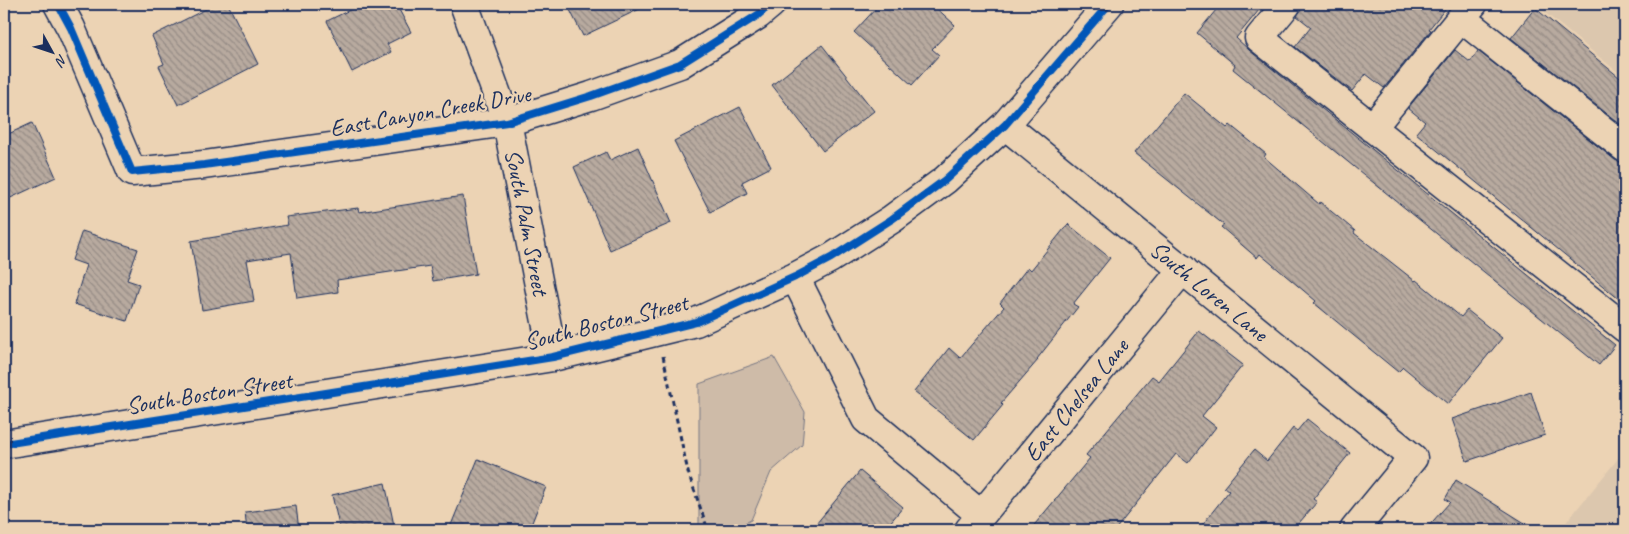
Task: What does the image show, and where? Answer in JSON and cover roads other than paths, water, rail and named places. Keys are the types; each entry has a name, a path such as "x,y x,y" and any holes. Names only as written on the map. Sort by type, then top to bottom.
{"street":[{"name":"East Canyon Creek Drive","path":"58,4 71,28 132,172 204,165 507,122 591,96 680,64 758,15 771,4"},
{"name":"South Palm Street","path":"464,4 507,122 553,358"},
{"name":"South Boston Street","path":"4,444 553,358 696,322 795,277 831,258 892,219 945,180 1005,125 1109,4"},
{"path":"1287,4 1259,38 1625,328"},
{"path":"1372,128 1467,11 1625,148"},
{"name":"South Loren Lane","path":"1005,125 1413,458 1354,530"},
{"name":"East Chelsea Lane","path":"975,523 1183,269"},
{"path":"795,277 866,419 975,523"}]}
